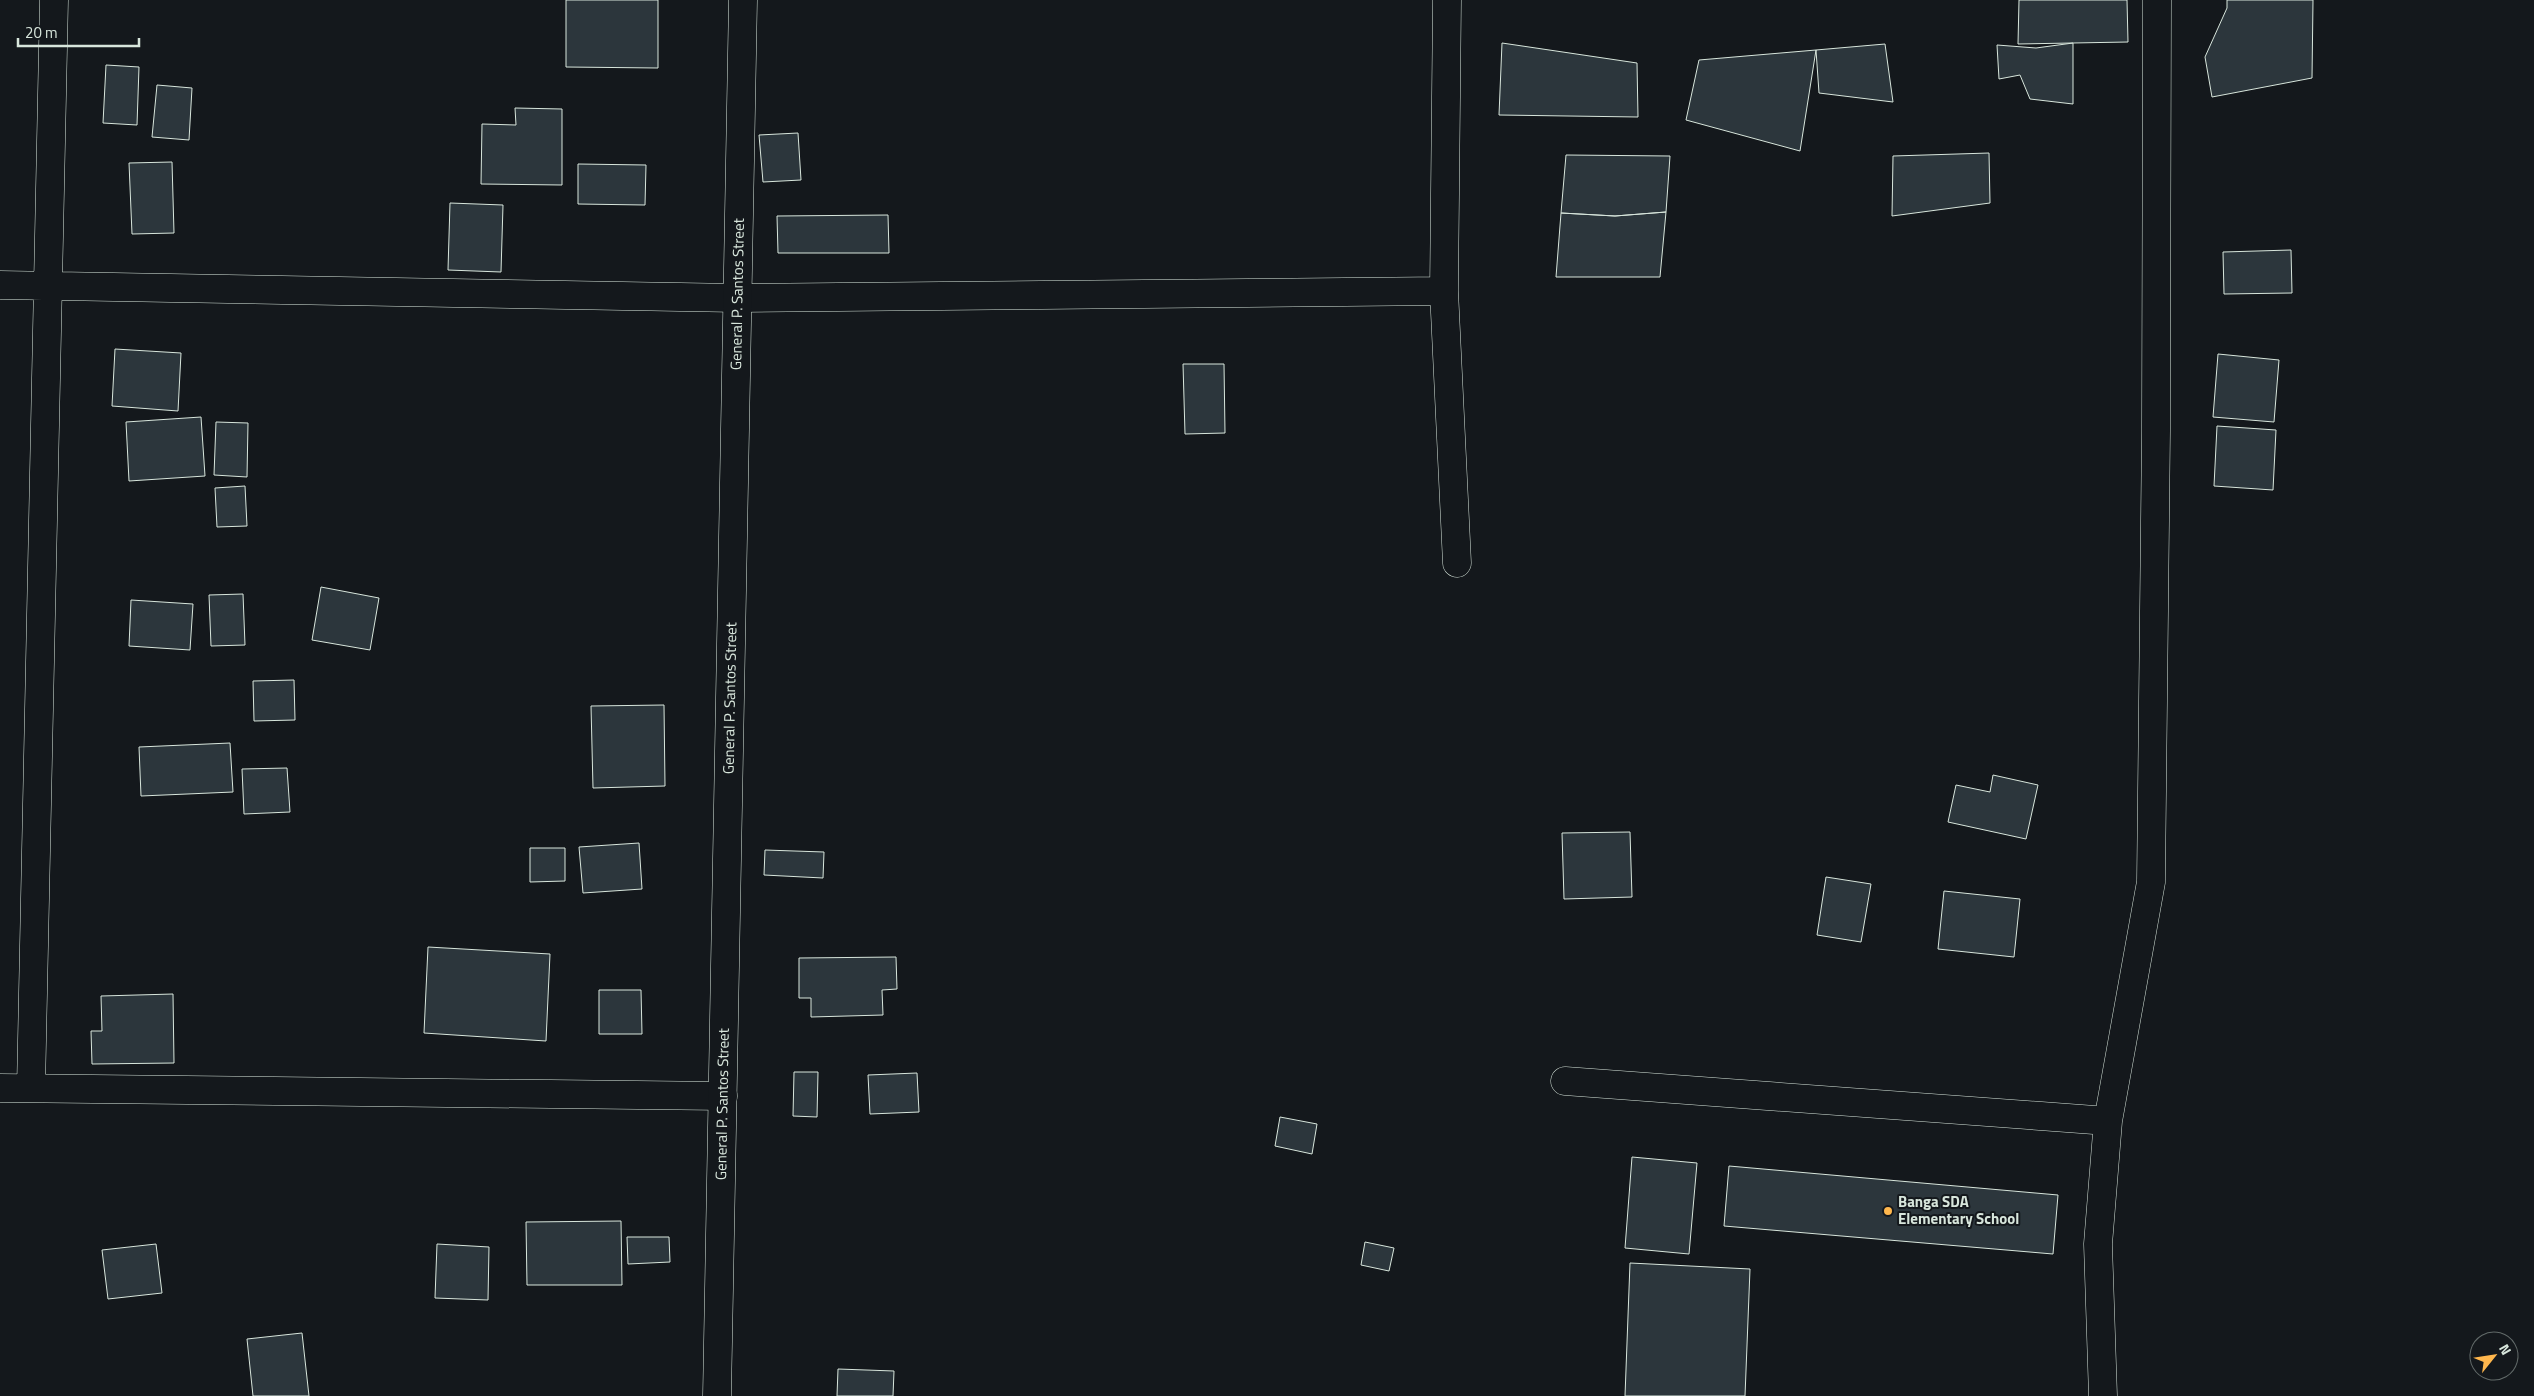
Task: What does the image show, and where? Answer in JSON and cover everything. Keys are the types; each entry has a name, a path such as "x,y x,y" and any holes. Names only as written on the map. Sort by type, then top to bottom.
{"street":[{"path":"31,1088 54,0"},
{"name":"General P. Santos Street","path":"718,1396 743,0"},
{"path":"1447,0 1444,291 1457,563"},
{"path":"2103,1396 2098,1244 2108,1121 2150,882 2156,431 2157,0"},
{"path":"0,285 737,298 1444,291"},
{"path":"1565,1081 2108,1121"},
{"path":"0,1088 723,1096"}],"building":[{"path":"566,0 658,0 658,68 566,67"},
{"path":"2019,0 2127,0 2128,42 2018,44"},
{"path":"2227,0 2313,0 2312,78 2212,97 2205,57 2227,8"},
{"path":"1502,43 1637,63 1638,117 1499,115"},
{"path":"2073,43 2073,104 2030,99 2020,75 1999,79 1997,45 2036,48"},
{"path":"1885,44 1893,102 1819,93 1816,50"},
{"path":"1816,50 1800,151 1686,120 1699,60"},
{"path":"106,65 139,67 137,125 103,123"},
{"path":"157,85 192,88 189,140 152,137"},
{"path":"515,108 562,109 562,185 481,184 482,124 516,125"},
{"path":"798,133 801,180 763,182 759,135"},
{"path":"1989,153 1990,203 1892,216 1893,156"},
{"path":"1566,155 1670,156 1666,212 1615,216 1561,213"},
{"path":"172,162 174,233 132,234 129,163"},
{"path":"578,164 646,165 645,205 578,204"},
{"path":"450,203 503,205 501,272 448,270"},
{"path":"1666,212 1660,277 1556,277 1561,213 1615,216"},
{"path":"888,215 889,253 778,253 777,216"},
{"path":"2291,250 2292,293 2224,294 2223,252"},
{"path":"115,349 181,353 178,411 112,406"},
{"path":"2218,354 2279,360 2274,422 2213,417"},
{"path":"1183,364 1224,364 1225,433 1185,434"},
{"path":"201,417 205,476 129,481 126,422"},
{"path":"216,422 248,423 247,477 214,475"},
{"path":"2217,426 2276,430 2273,490 2214,486"},
{"path":"245,486 247,526 217,527 215,488"},
{"path":"321,587 379,598 370,650 312,640"},
{"path":"243,594 245,645 211,646 209,595"},
{"path":"131,600 193,604 190,650 129,646"},
{"path":"294,680 295,720 254,721 253,681"},
{"path":"664,705 665,786 593,788 591,706"},
{"path":"230,743 233,792 141,796 139,747"},
{"path":"287,768 290,812 244,814 242,769"},
{"path":"1993,775 2038,785 2026,839 1948,822 1956,785 1990,792"},
{"path":"1630,832 1632,897 1564,899 1562,833"},
{"path":"639,843 642,889 583,893 579,847"},
{"path":"530,848 565,848 565,881 530,882"},
{"path":"765,850 824,852 823,878 764,875"},
{"path":"1826,877 1871,884 1861,942 1817,935"},
{"path":"1944,891 2020,899 2014,957 1938,949"},
{"path":"428,947 550,954 546,1041 424,1033"},
{"path":"896,957 897,989 882,990 883,1015 811,1017 811,998 799,998 799,958"},
{"path":"599,990 641,990 642,1034 599,1034"},
{"path":"173,994 174,1063 92,1064 91,1031 102,1031 101,996"},
{"path":"794,1072 818,1072 817,1117 793,1116"},
{"path":"917,1073 919,1112 870,1114 868,1075"},
{"path":"1280,1117 1317,1124 1312,1154 1275,1146"},
{"path":"1632,1157 1697,1163 1689,1254 1625,1248"},
{"path":"1729,1166 2058,1195 2053,1254 1724,1226"},
{"path":"621,1221 622,1285 527,1285 526,1222"},
{"path":"627,1237 669,1237 670,1262 628,1264"},
{"path":"1365,1242 1394,1248 1389,1271 1361,1265"},
{"path":"156,1244 162,1293 108,1299 102,1250"},
{"path":"437,1244 489,1247 488,1300 435,1298"},
{"path":"1630,1263 1750,1269 1745,1396 1625,1396"},
{"path":"302,1333 309,1396 253,1396 247,1339"},
{"path":"838,1369 894,1371 893,1396 837,1396"}],"place":[{"name":"Banga SDA Elementary School","path":"1888,1211"}]}
